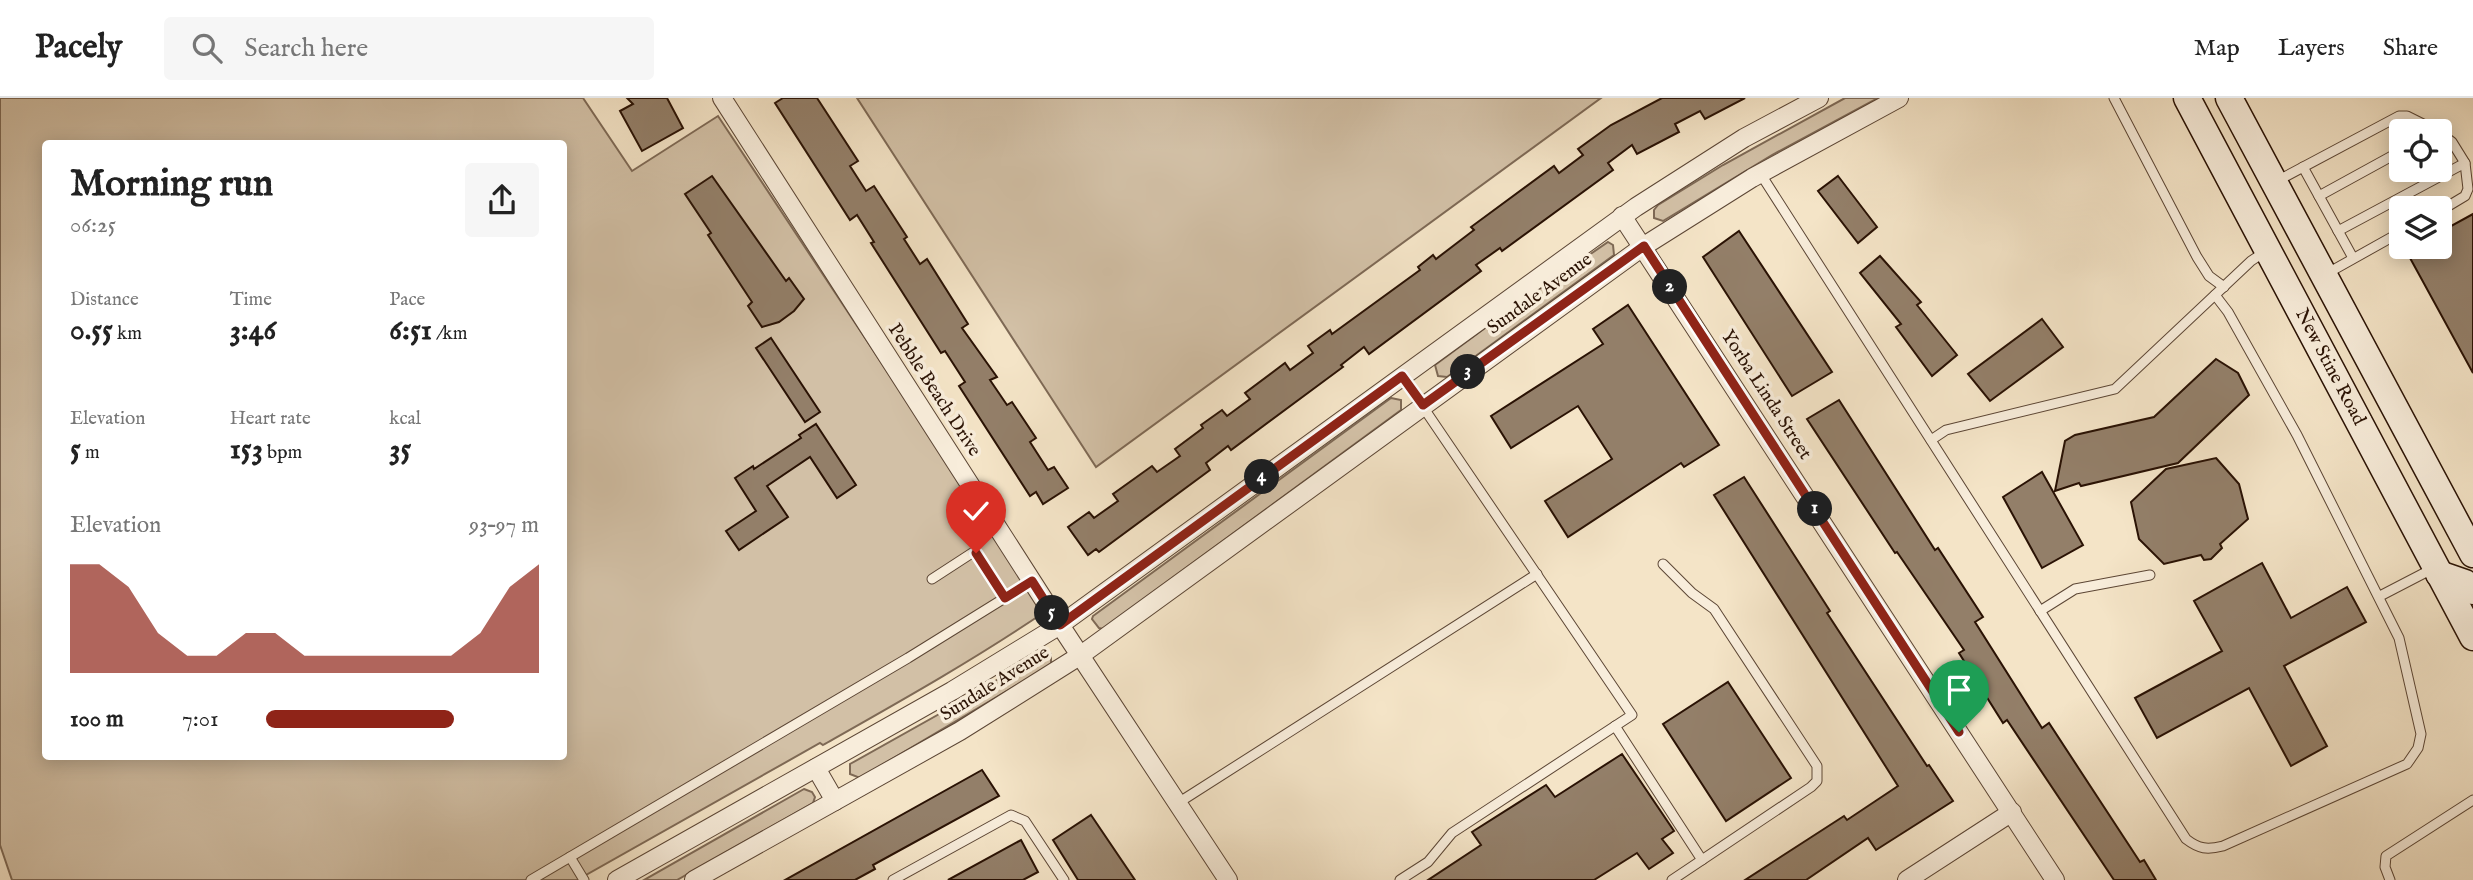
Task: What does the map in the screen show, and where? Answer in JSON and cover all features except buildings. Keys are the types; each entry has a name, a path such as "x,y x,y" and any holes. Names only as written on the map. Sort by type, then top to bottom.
{"main road":[{"name":"New Stine Road","path":"2186,98 2473,637"},
{"name":"New Stine Road","path":"2230,98 2469,538"},
{"path":"2354,412 2374,420 2381,428 2435,529 2445,535 2469,538"},
{"path":"2438,570 2465,583 2473,591"}],"street":[{"name":"Pebble Beach Drive","path":"722,98 1060,625 1228,880"},
{"name":"Sundale Avenue","path":"617,880 982,674 1060,625 1622,216 1744,138 1819,98"},
{"name":"Sundale Avenue","path":"694,880 1009,702 1081,655 1644,246 1760,173 1899,98"},
{"name":"Yorba Linda Street","path":"1622,216 2055,880"},
{"path":"816,768 835,801"},
{"path":"1907,880 2012,813"}],"lane":[{"path":"2114,98 2197,257 2209,276 2224,287"},
{"path":"2396,119 2404,115 2412,119"},
{"path":"2275,182 2389,123"},
{"path":"2452,142 2465,163 2467,193 2452,203"},
{"path":"2319,196 2389,158"},
{"path":"2338,231 2465,163"},
{"path":"2303,167 2353,258"},
{"path":"1760,173 2186,839 2197,848 2208,849 2223,846 2407,764 2413,759 2421,734 2420,720 2399,638 2380,596 2297,435 2228,312 2215,295"},
{"path":"2324,275 2389,238"},
{"path":"1931,440 1946,430 2115,389 2251,261 2268,250"},
{"path":"1400,880 1428,862 1452,833 1632,715 1402,376"},
{"path":"932,579 976,553 1005,598"},
{"path":"1663,564 1692,593 1714,609 1817,766 1817,781 1811,787 1672,880"},
{"path":"2380,596 2438,570"},
{"path":"1178,803 1537,574"},
{"path":"2039,611 2075,589 2150,576"},
{"path":"531,880 908,658 1032,581"},
{"path":"1615,726 1702,860"},
{"path":"2390,880 2385,867 2386,856 2473,800"},
{"path":"893,880 1011,815 1025,821 1064,880"},
{"path":"570,857 584,880"}],"shaded area":[{"path":"0,98 583,98 632,171 718,116 1046,611 964,664 880,713 823,745 820,743 577,880 12,880 0,845"},
{"path":"857,98 1601,98 1096,467"},
{"path":"1845,98 1878,98 1772,155 1663,221 1654,218 1654,210 1658,205 1723,165"},
{"path":"1608,242 1613,245 1614,255 1447,377 1438,376 1435,365"},
{"path":"1391,398 1401,400 1401,410 1103,629 1092,619 1093,616"},
{"path":"1047,651 1051,654 1051,665 860,778 850,774 850,764"},
{"path":"804,789 812,792 815,797 813,803 677,880 644,880"}],"route":[{"path":"976,553 1005,598 1032,581 1060,625 1402,376 1423,405 1644,246 1959,732"}]}
